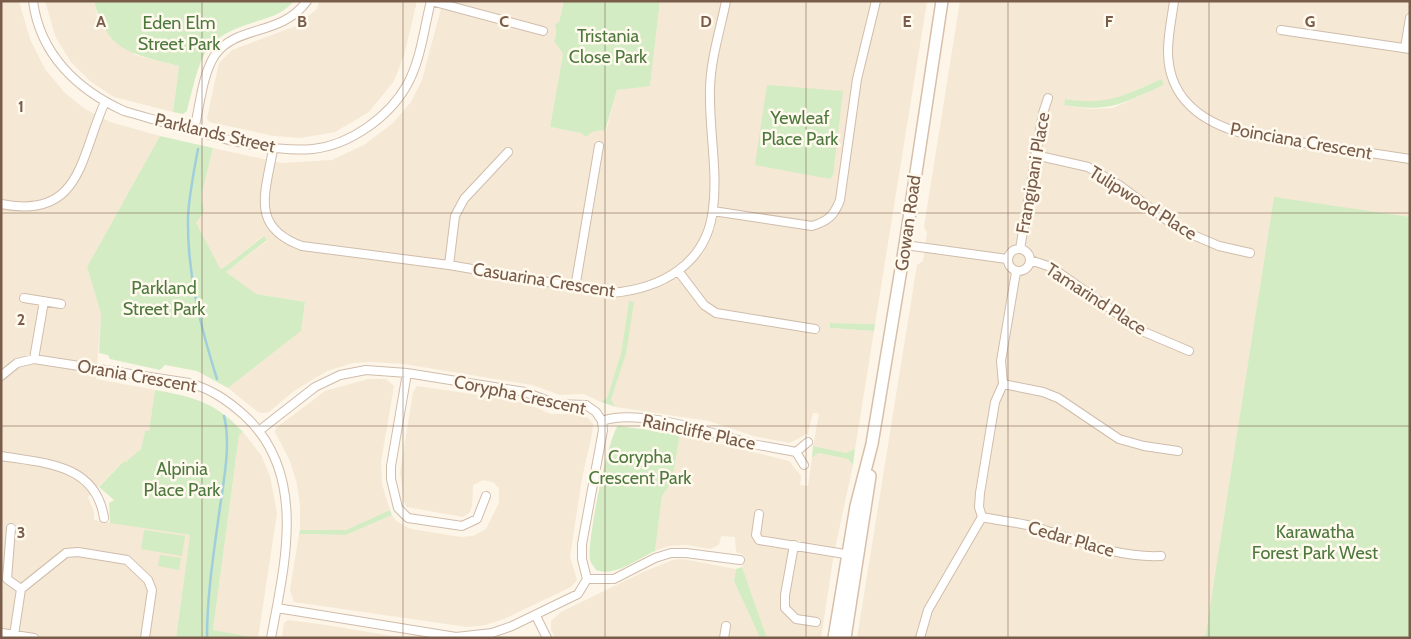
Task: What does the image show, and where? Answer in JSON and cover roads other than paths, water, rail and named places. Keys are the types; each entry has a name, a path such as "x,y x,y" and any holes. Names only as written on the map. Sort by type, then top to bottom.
{"main road":[{"name":"Gowan Road","path":"834,638 872,461 872,444 905,245 942,1"},
{"name":"Gowan Road","path":"845,638 852,556"}],"street":[{"name":"Parklands Street","path":"33,1 42,34 56,60 76,82 105,102 124,112 273,149 314,149 345,140 372,125 392,106 407,86 414,68 431,1"},
{"path":"194,130 209,66 216,54 227,43 240,36 281,24 296,15 307,1"},
{"path":"431,1 543,31"},
{"name":"Casuarina Crescent","path":"273,149 264,204 267,219 274,231 285,240 302,246 449,265 610,293 633,291 655,284 679,272 696,252 713,211 710,91 712,66 726,1"},
{"path":"713,211 812,226 826,221 835,213 840,200 857,79 876,1"},
{"name":"Poinciana Crescent","path":"1174,1 1168,46 1170,67 1179,92 1191,107 1205,119 1221,127 1245,134 1410,159"},
{"path":"1281,30 1407,48 1410,18"},
{"name":"Frangipani Place","path":"1020,249 1035,155 1043,113 1048,98"},
{"path":"1,204 34,206 51,201 66,190 76,179 83,164 105,102"},
{"path":"575,288 599,146"},
{"path":"449,265 455,216 464,200 508,152"},
{"name":"Tulipwood Place","path":"1035,155 1088,167 1179,229 1219,246 1250,253"},
{"path":"905,245 1007,260"},
{"path":"1020,249 1027,252 1030,260 1025,270 1016,272 1008,266 1007,260 1010,253 1020,249"},
{"name":"Tamarind Place","path":"1030,260 1051,267 1142,331 1189,351"},
{"path":"679,272 704,305 716,313 815,329"},
{"path":"920,638 928,610 982,517 979,507 980,493 995,402 1003,384 1001,361 1016,272"},
{"path":"24,298 61,304"},
{"path":"34,359 44,301"},
{"name":"Orania Crescent","path":"1,376 17,363 34,359 189,383 203,387 226,400 260,430 278,465 288,514 277,608 271,638"},
{"name":"Corypha Crescent","path":"260,430 315,387 340,375 366,370 407,373 525,392 556,404 586,405 596,412 602,421 603,430 582,544 582,559 587,579"},
{"path":"407,373 391,466 391,479 398,508 408,518 462,526 470,524 477,519 486,496"},
{"path":"1003,384 1043,392 1058,398 1119,439 1144,446 1178,451"},
{"name":"Raincliffe Place","path":"602,421 623,416 708,430 753,444 796,452"},
{"path":"804,465 796,452 808,442"},
{"path":"1,456 54,464 73,471 89,484 96,494 102,505 104,518"},
{"path":"759,514 756,534 759,540 852,556"},
{"name":"Cedar Place","path":"982,517 1032,526 1100,550 1122,554 1161,556"},
{"path":"11,528 7,579 21,589"},
{"path":"794,545 785,595 786,608 796,619 816,622"},
{"path":"14,635 21,589 66,553 78,552 127,560 148,580 152,590 145,638"},
{"path":"277,608 456,636 492,633 536,616 578,594 587,579 614,578 655,558 671,553 686,552 740,560"},
{"path":"536,616 547,638"},
{"path":"724,638 726,626"},
{"path":"2,633 34,638"}],"waterway":[{"path":"198,149 188,217 188,238 192,279 200,319 217,379"},
{"path":"207,638 211,572 226,462 227,438 224,416"}],"park label":[{"name":"Eden Elm Street Park","path":"179,33"},
{"name":"Tristania Close Park","path":"608,46"},
{"name":"Yewleaf Place Park","path":"800,128"},
{"name":"Parkland Street Park","path":"164,298"},
{"name":"Corypha Crescent Park","path":"640,467"},
{"name":"Alpinia Place Park","path":"182,479"},
{"name":"Karawatha Forest Park West","path":"1315,542"}]}
